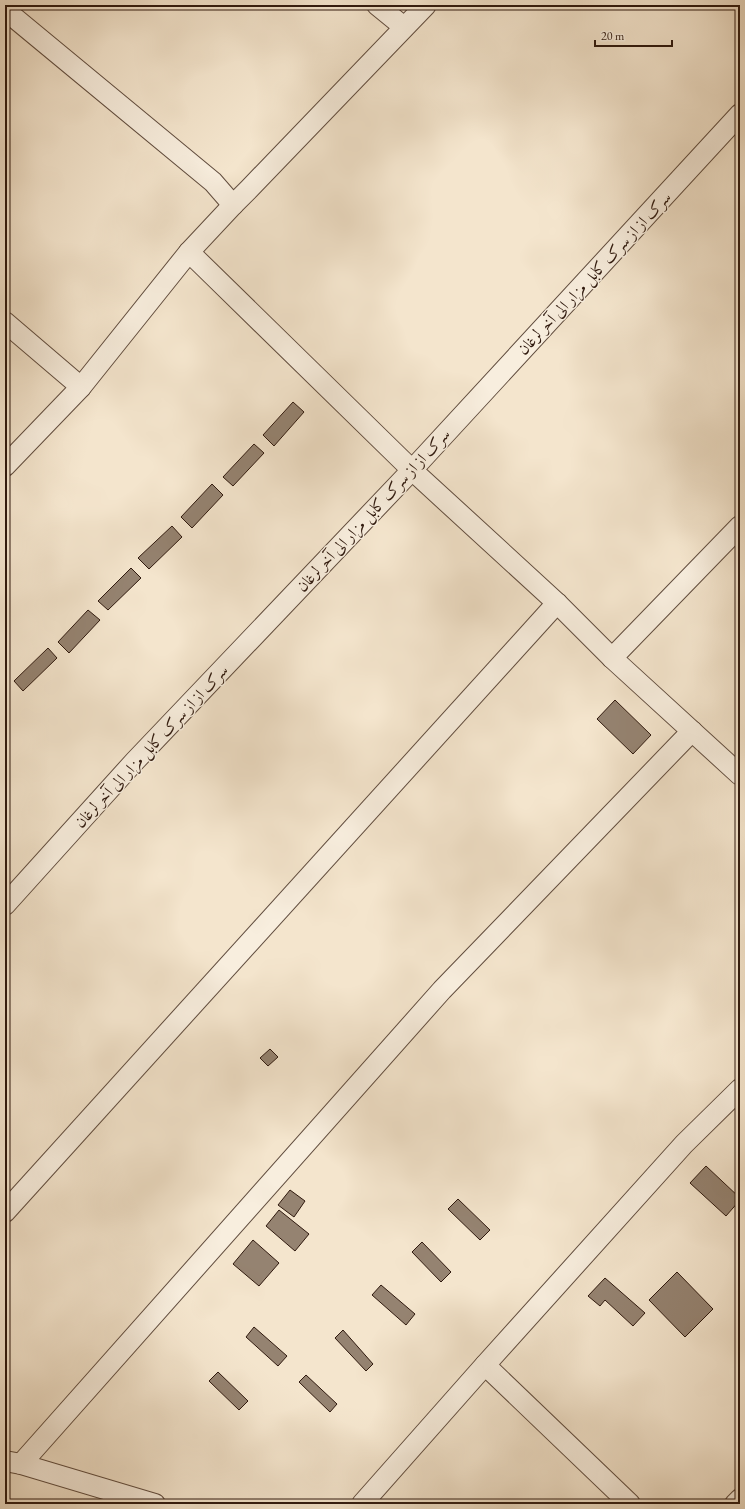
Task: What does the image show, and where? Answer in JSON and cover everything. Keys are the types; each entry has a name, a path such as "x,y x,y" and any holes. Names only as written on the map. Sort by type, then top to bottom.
{"street":[{"path":"377,5 404,27"},
{"path":"5,466 81,387 189,252 233,204 426,5"},
{"path":"5,10 213,182 233,204"},
{"name":"سرک از از سرک کابل مزار الی آخر لرغان","path":"5,905 134,762 412,470 740,114"},
{"path":"189,252 412,470 557,602 612,658 740,774"},
{"path":"5,322 81,387"},
{"path":"612,658 740,526"},
{"path":"5,1212 557,602"},
{"path":"155,1504 13,1462 442,990 692,731"},
{"path":"362,1504 485,1364 684,1144 740,1089"},
{"path":"485,1364 630,1504"},
{"path":"735,1504 740,1499"}],"building":[{"path":"293,402 304,412 274,446 263,435"},
{"path":"254,444 264,453 233,486 223,477"},
{"path":"212,484 223,495 192,528 181,517"},
{"path":"172,526 182,537 149,569 138,558"},
{"path":"131,568 141,578 108,610 98,601"},
{"path":"88,610 100,620 69,653 58,642"},
{"path":"48,648 57,658 23,691 14,681"},
{"path":"615,700 651,735 633,754 597,719"},
{"path":"270,1049 278,1057 268,1066 260,1058"},
{"path":"706,1166 740,1198 740,1200 726,1216 690,1183"},
{"path":"290,1190 305,1201 294,1217 278,1205"},
{"path":"458,1199 490,1230 480,1240 448,1209"},
{"path":"279,1210 309,1234 295,1251 266,1226"},
{"path":"253,1240 279,1263 259,1286 233,1264"},
{"path":"422,1242 451,1272 441,1282 412,1252"},
{"path":"677,1272 713,1309 685,1337 649,1300"},
{"path":"605,1278 645,1313 633,1326 605,1300 600,1306 588,1296"},
{"path":"381,1285 415,1314 406,1325 372,1295"},
{"path":"254,1327 287,1356 278,1366 246,1337"},
{"path":"343,1330 373,1364 366,1371 335,1338"},
{"path":"218,1372 248,1401 239,1410 209,1381"},
{"path":"306,1375 337,1404 330,1412 299,1382"}]}
